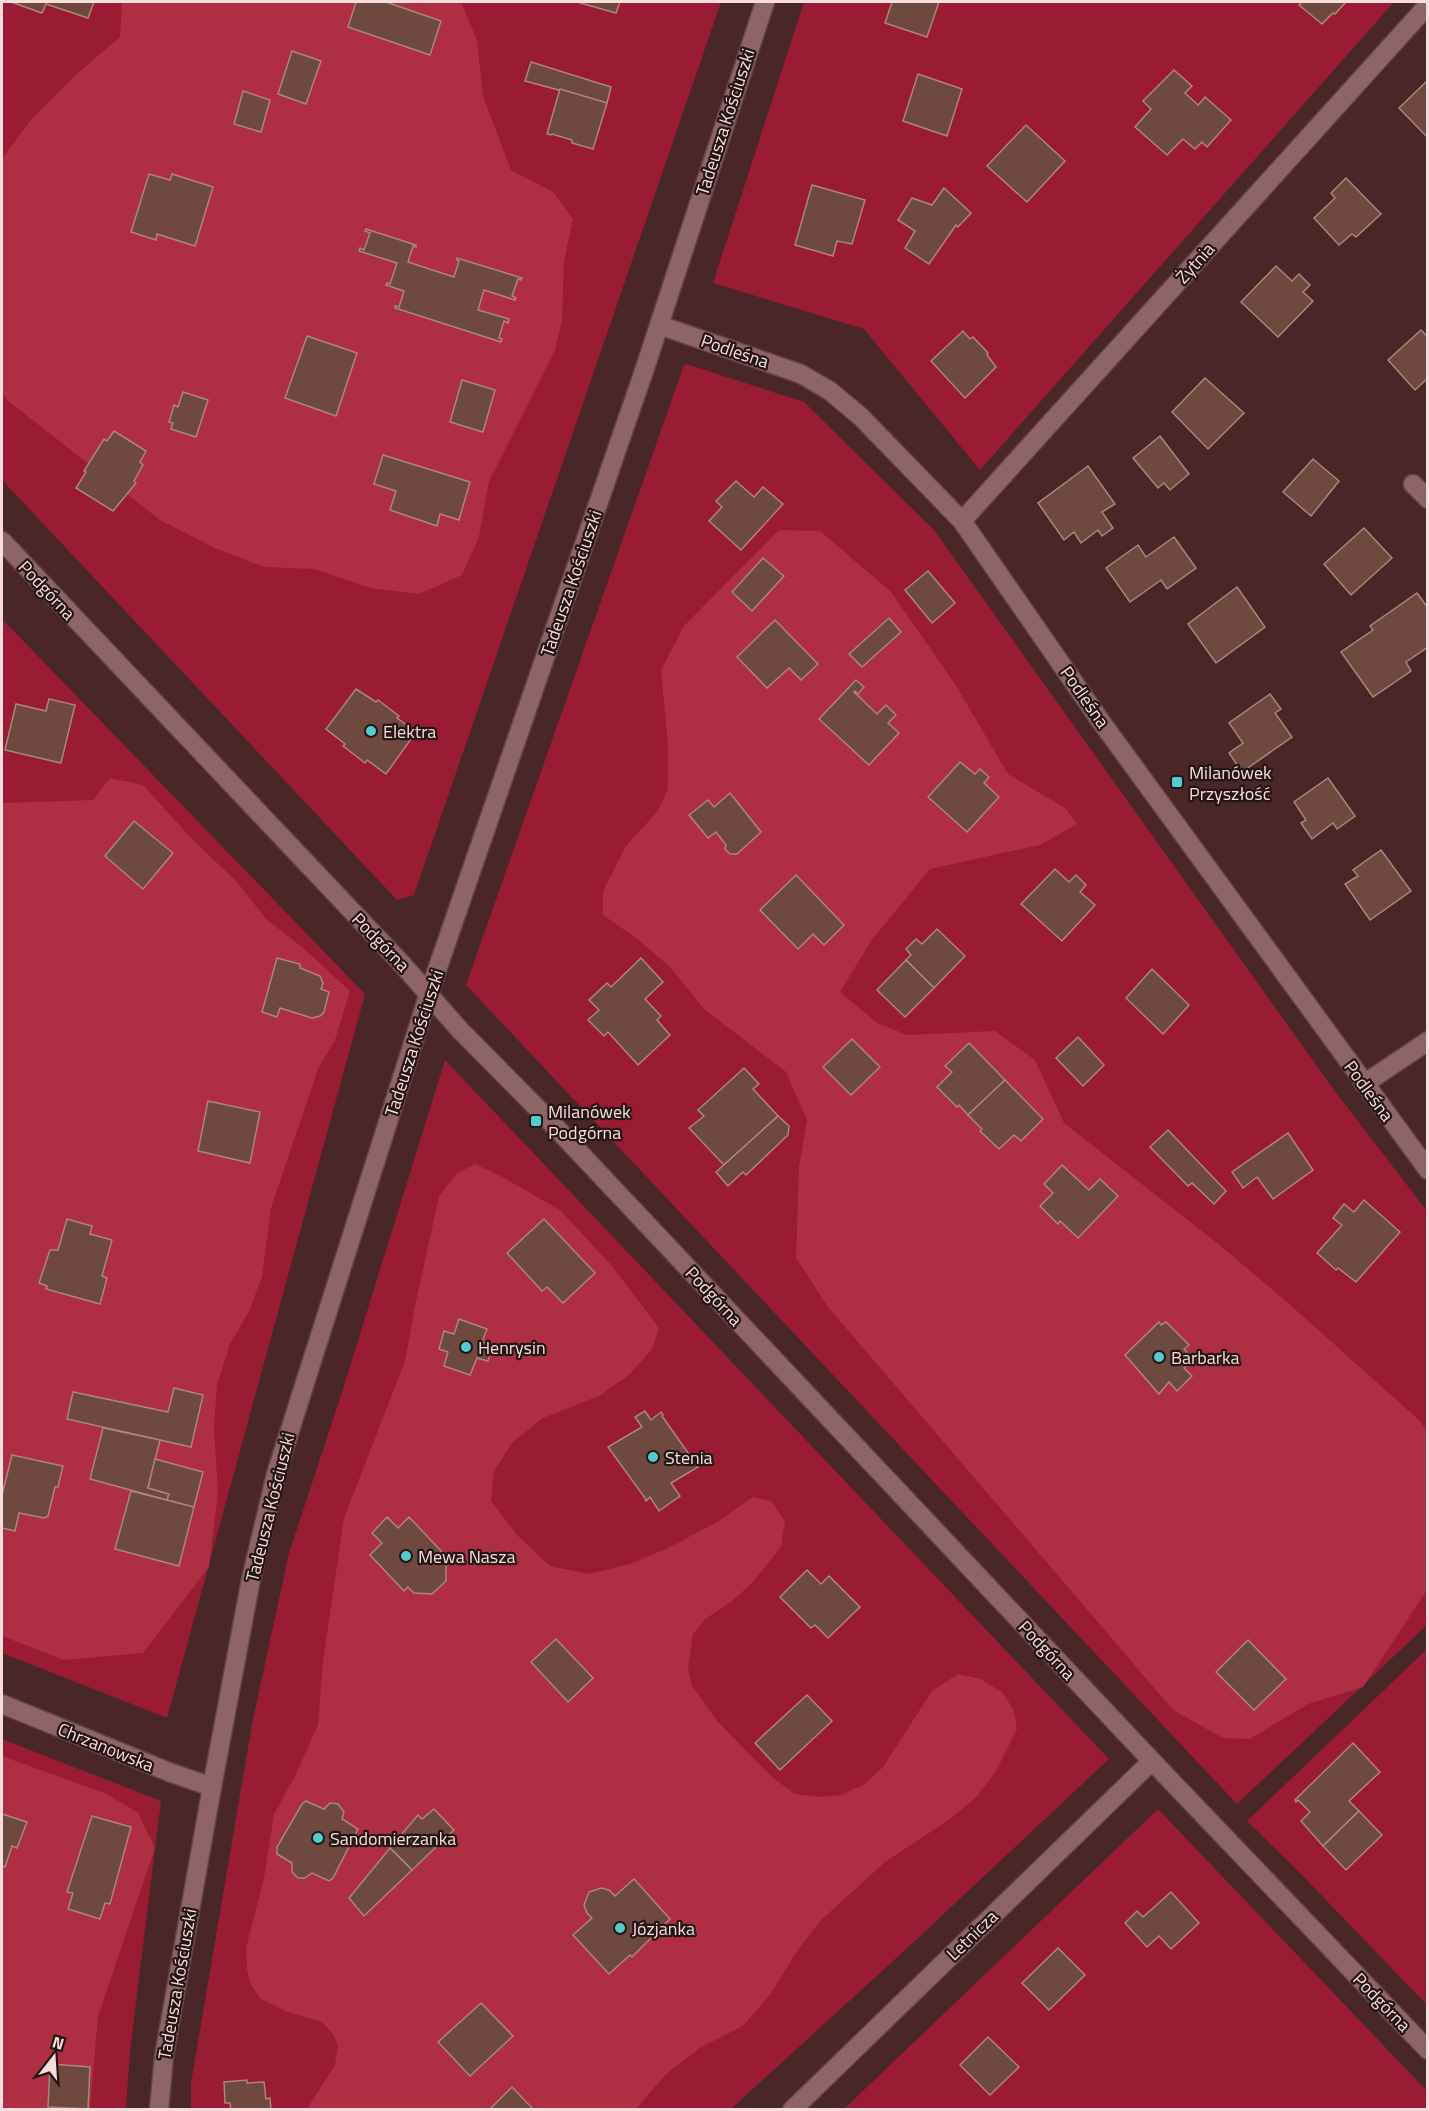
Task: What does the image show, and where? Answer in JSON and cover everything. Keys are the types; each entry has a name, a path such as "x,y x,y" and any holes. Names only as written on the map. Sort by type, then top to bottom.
{"street":[{"name":"Tadeusza Kościuszki","path":"159,2109 164,2056 212,1787 251,1579 276,1474 429,993 659,325 765,2"},
{"name":"Żytnia","path":"962,521 1428,5"},
{"name":"Podleśna","path":"659,325 801,374 830,391 861,417 962,521 1102,723 1428,1170"},
{"path":"1413,484 1428,499"},
{"name":"Podgórna","path":"2,542 429,993 459,1029 552,1124 1152,1761 1428,2050"},
{"path":"1364,1084 1428,1041"},
{"name":"Chrzanowska","path":"2,1704 169,1772 212,1787"},
{"name":"Letnicza","path":"792,2109 1152,1761"}],"shaded area":[{"path":"2,2 721,2 414,895 397,900 2,480"},
{"path":"122,2 461,2 477,40 483,96 511,170 553,192 573,219 564,261 562,321 554,353 489,481 479,537 462,575 419,594 370,588 314,569 264,567 215,548 160,520 7,400 2,392 2,159 29,122 80,71 120,37"},
{"path":"804,2 1394,2 980,470 864,329 713,283"},
{"path":"686,364 804,402 934,530 1334,1090 1427,1211 1427,1625 1237,1804 466,985"},
{"path":"779,530 820,531 891,592 955,684 1008,774 1065,808 1077,824 1040,845 930,869 871,941 840,992 877,1023 907,1035 995,1031 1035,1060 1064,1123 1217,1243 1287,1302 1419,1420 1427,1431 1427,1590 1363,1687 1308,1704 1250,1739 1223,1738 1173,1710 828,1307 796,1258 799,1167 807,1120 786,1072 704,1009 670,967 636,938 603,915 603,891 626,846 657,812 668,789 668,745 661,670 684,626"},
{"path":"2,619 365,994 167,1718 2,1653"},
{"path":"110,778 143,785 192,839 237,882 266,919 302,947 350,991 335,1040 318,1069 271,1208 262,1277 249,1311 230,1344 217,1385 214,1428 218,1493 209,1567 143,1653 64,1660 2,1636 2,803 93,800"},
{"path":"445,1060 1109,1759 731,2109 191,2110 191,2083 252,1724 289,1553 343,1389"},
{"path":"475,1164 560,1210 612,1266 659,1328 652,1349 630,1374 599,1396 543,1418 513,1442 494,1471 491,1501 517,1535 550,1566 589,1574 630,1564 668,1548 717,1522 753,1497 771,1501 785,1521 781,1547 753,1582 731,1602 705,1619 693,1634 688,1668 692,1686 717,1721 772,1777 795,1794 820,1797 841,1795 865,1784 883,1767 932,1691 958,1674 981,1679 1003,1693 1014,1711 1017,1729 995,1773 975,1798 950,1819 885,1862 820,1921 795,1954 772,1992 743,2026 701,2047 666,2074 636,2109 307,2109 335,2065 338,2045 333,2034 322,2022 288,2012 261,1999 250,1983 246,1948 264,1878 274,1814 295,1776 318,1725 323,1661 344,1518 405,1361 439,1196 457,1173"},
{"path":"1427,1649 1427,2005 1247,1821"},
{"path":"2,1739 161,1801 130,2051 126,2109 2,2109"},
{"path":"2,1756 107,1794 138,1813 155,1848 98,2016 90,2109 2,2109"},
{"path":"1158,1809 1428,2092 1427,2110 843,2110"}],"building":[{"path":"11,2 94,2 88,18 46,4 42,13"},
{"path":"356,2 386,2 441,21 430,55 348,27"},
{"path":"577,2 620,2 616,13"},
{"path":"892,2 939,2 927,37 885,23"},
{"path":"1302,2 1346,2 1322,24 1299,5"},
{"path":"292,51 321,61 306,104 278,94"},
{"path":"531,62 611,87 607,103 525,81"},
{"path":"1174,70 1192,86 1185,93 1198,105 1205,97 1231,120 1207,147 1202,142 1195,149 1183,139 1167,155 1135,127 1151,109 1143,101"},
{"path":"918,74 962,89 947,136 903,121"},
{"path":"1428,80 1428,138 1399,108"},
{"path":"560,89 607,103 593,149 572,143 572,140 547,134"},
{"path":"243,91 270,100 261,132 234,124"},
{"path":"1026,125 1065,161 1027,202 987,166"},
{"path":"149,174 170,180 172,174 213,187 195,246 157,234 156,240 131,232"},
{"path":"1346,178 1381,214 1356,237 1352,234 1339,245 1314,218 1335,198 1331,193"},
{"path":"812,185 865,200 852,244 837,241 833,256 795,245"},
{"path":"944,188 971,213 958,227 956,225 929,264 905,248 915,231 898,220 912,198 932,205"},
{"path":"366,229 416,245 416,247 413,246 408,262 454,277 459,261 457,258 522,278 518,279 512,296 516,298 515,300 484,290 478,310 509,319 508,323 504,321 499,338 502,339 501,342 395,308 395,306 399,307 404,291 386,285 390,284 397,263 359,251 360,248 364,250 370,233 365,231"},
{"path":"1276,266 1292,281 1299,274 1310,285 1303,292 1313,301 1278,337 1241,302"},
{"path":"1421,330 1428,337 1428,378 1415,390 1388,360"},
{"path":"963,331 970,339 973,337 988,353 987,355 996,367 965,398 931,361"},
{"path":"307,336 357,353 336,416 285,398"},
{"path":"1205,378 1244,413 1208,449 1172,412"},
{"path":"462,380 495,390 483,432 450,422"},
{"path":"183,392 208,400 196,437 171,429 173,423 169,422 174,405 178,407"},
{"path":"114,431 146,451 140,462 143,465 134,481 136,483 113,511 76,488 104,439 107,441"},
{"path":"1160,436 1189,474 1170,490 1164,483 1158,488 1133,458"},
{"path":"383,455 470,482 459,520 440,514 437,526 390,510 396,491 374,484"},
{"path":"1313,459 1339,481 1311,516 1283,492"},
{"path":"1088,466 1115,504 1102,512 1113,528 1102,536 1098,530 1081,543 1074,532 1064,540 1038,503"},
{"path":"736,481 754,497 763,487 783,504 741,550 709,521 722,507 716,501"},
{"path":"1364,528 1392,558 1351,595 1324,564"},
{"path":"1174,537 1196,568 1167,589 1161,580 1130,602 1106,568 1138,545 1146,557"},
{"path":"763,558 784,576 752,611 732,592"},
{"path":"928,571 955,603 932,623 905,590"},
{"path":"1237,587 1265,627 1216,663 1188,624"},
{"path":"1417,593 1428,608 1428,647 1406,662 1411,671 1373,697 1341,652 1373,630 1370,626"},
{"path":"889,618 901,632 862,667 849,654"},
{"path":"775,620 818,664 801,680 789,668 767,688 737,657"},
{"path":"856,680 864,687 858,694 854,692 877,714 886,705 896,715 888,723 899,733 869,765 819,719"},
{"name":"Elektra","path":"356,689 376,702 378,700 416,732 386,774 367,760 365,763 326,729"},
{"path":"1270,694 1281,709 1275,713 1292,737 1242,772 1229,753 1243,743 1229,723"},
{"path":"49,699 75,705 61,763 5,750 16,704 46,711"},
{"path":"960,762 975,774 980,769 989,777 984,783 999,797 967,832 928,797"},
{"path":"1328,778 1355,816 1337,829 1333,823 1312,839 1301,823 1306,820 1294,802"},
{"path":"730,793 761,832 737,854 730,854 725,849 726,845 716,832 708,838 689,815 708,800 714,807"},
{"path":"134,821 173,853 143,889 105,856"},
{"path":"1381,850 1411,891 1370,920 1345,884 1358,876 1353,870"},
{"path":"1055,869 1069,882 1076,875 1086,885 1080,892 1095,905 1062,941 1021,904"},
{"path":"796,875 844,925 824,945 813,934 798,949 760,910"},
{"path":"937,929 965,956 934,988 906,960 911,955 906,949 916,939 922,944"},
{"path":"277,958 300,964 300,968 320,976 323,983 321,989 329,992 324,1012 320,1016 312,1018 280,1008 277,1017 262,1012"},
{"path":"641,958 663,982 645,999 661,1016 657,1020 670,1035 638,1065 608,1032 604,1036 588,1020 599,1010 589,1000 607,983 611,987"},
{"path":"906,960 934,988 905,1017 877,990"},
{"path":"1152,969 1189,1005 1163,1034 1126,998"},
{"path":"1078,1037 1104,1065 1083,1086 1056,1058"},
{"path":"852,1039 880,1067 851,1095 823,1067"},
{"path":"969,1043 1005,1080 968,1115 937,1087 952,1072 945,1066"},
{"path":"744,1068 759,1084 753,1089 778,1116 724,1165 689,1128 704,1116 698,1110"},
{"path":"1005,1080 1043,1119 1021,1141 1014,1135 999,1149 980,1131 982,1129 968,1115"},
{"path":"208,1101 260,1112 250,1163 198,1151"},
{"path":"778,1116 789,1126 788,1135 746,1175 743,1172 728,1186 716,1172"},
{"path":"1168,1130 1226,1191 1214,1204 1192,1183 1188,1186 1150,1147"},
{"path":"1288,1133 1313,1170 1273,1199 1257,1177 1243,1188 1232,1172"},
{"path":"1062,1165 1089,1190 1100,1179 1118,1196 1078,1238 1060,1221 1058,1224 1040,1206 1053,1193 1044,1184"},
{"path":"1364,1200 1400,1232 1356,1282 1338,1268 1336,1270 1317,1253 1342,1225 1333,1218 1344,1204 1354,1212"},
{"path":"67,1219 92,1226 90,1234 112,1240 102,1276 107,1278 100,1304 46,1289 47,1286 39,1283 50,1250 58,1250"},
{"path":"544,1219 595,1273 563,1303 547,1287 542,1291 507,1253"},
{"name":"Henrysin","path":"459,1319 487,1329 482,1342 493,1345 488,1361 477,1358 470,1375 444,1366 448,1352 439,1349 444,1331 454,1334"},
{"name":"Barbarka","path":"1159,1322 1161,1325 1166,1322 1189,1345 1184,1349 1193,1359 1184,1368 1192,1376 1177,1391 1169,1382 1159,1394 1125,1355"},
{"path":"174,1388 203,1395 191,1447 67,1419 73,1392 168,1412"},
{"name":"Stenia","path":"645,1411 651,1420 661,1412 698,1467 671,1483 680,1496 659,1511 650,1497 646,1501 608,1447 642,1427 635,1417"},
{"path":"103,1428 160,1440 148,1488 169,1494 167,1500 90,1479"},
{"path":"12,1455 63,1466 48,1516 44,1518 19,1513 15,1531 2,1528 2,1495"},
{"path":"155,1459 203,1472 194,1507 167,1500 169,1494 148,1488"},
{"path":"131,1491 194,1507 179,1566 115,1549"},
{"name":"Mewa Nasza","path":"387,1517 398,1528 409,1517 443,1553 440,1557 446,1563 446,1581 432,1594 414,1593 408,1587 404,1591 370,1555 382,1543 372,1533"},
{"path":"807,1570 821,1584 829,1576 860,1607 828,1638 815,1625 811,1628 780,1597"},
{"path":"556,1639 593,1678 568,1702 531,1662"},
{"path":"1248,1640 1286,1679 1254,1710 1216,1672"},
{"path":"807,1695 832,1721 780,1770 755,1743"},
{"path":"1353,1743 1380,1772 1349,1801 1359,1811 1323,1846 1301,1821 1310,1812 1298,1800 1296,1802 1295,1800"},
{"name":"Sandomierzanka","path":"306,1801 324,1809 330,1803 338,1804 344,1812 342,1819 358,1829 333,1878 329,1881 312,1873 305,1878 298,1878 292,1872 292,1863 277,1854 277,1847"},
{"path":"434,1809 454,1830 412,1870 390,1848 418,1815 422,1819"},
{"path":"1359,1811 1382,1835 1346,1870 1323,1846"},
{"path":"2,1814 27,1822 17,1848 12,1846 5,1867 2,1866"},
{"path":"92,1816 131,1827 110,1904 105,1903 100,1919 68,1909 73,1893 67,1892"},
{"path":"390,1848 412,1870 364,1916 349,1898"},
{"name":"Józjanka","path":"634,1879 670,1919 632,1957 630,1955 609,1974 573,1935 592,1918 584,1905 589,1892 601,1888 609,1890 615,1896"},
{"path":"1171,1892 1199,1923 1171,1949 1159,1936 1147,1947 1125,1923 1137,1911 1143,1917"},
{"path":"1058,1948 1085,1975 1049,2010 1022,1983"},
{"path":"481,2003 513,2036 470,2076 438,2042"},
{"path":"988,2037 1019,2067 990,2095 960,2065"},
{"path":"50,2064 90,2067 88,2109 48,2107"},
{"path":"247,2080 247,2083 264,2082 266,2099 270,2098 271,2110 231,2110 230,2103 225,2103 224,2082"},
{"path":"512,2087 534,2110 489,2110"}],"place":[{"name":"Elektra","path":"371,731"},
{"name":"Milanówek Przyszłość","path":"1177,782"},
{"name":"Milanówek Podgórna","path":"536,1121"},
{"name":"Henrysin","path":"466,1347"},
{"name":"Barbarka","path":"1159,1357"},
{"name":"Stenia","path":"653,1457"},
{"name":"Mewa Nasza","path":"406,1556"},
{"name":"Sandomierzanka","path":"318,1838"},
{"name":"Józjanka","path":"620,1928"}]}
